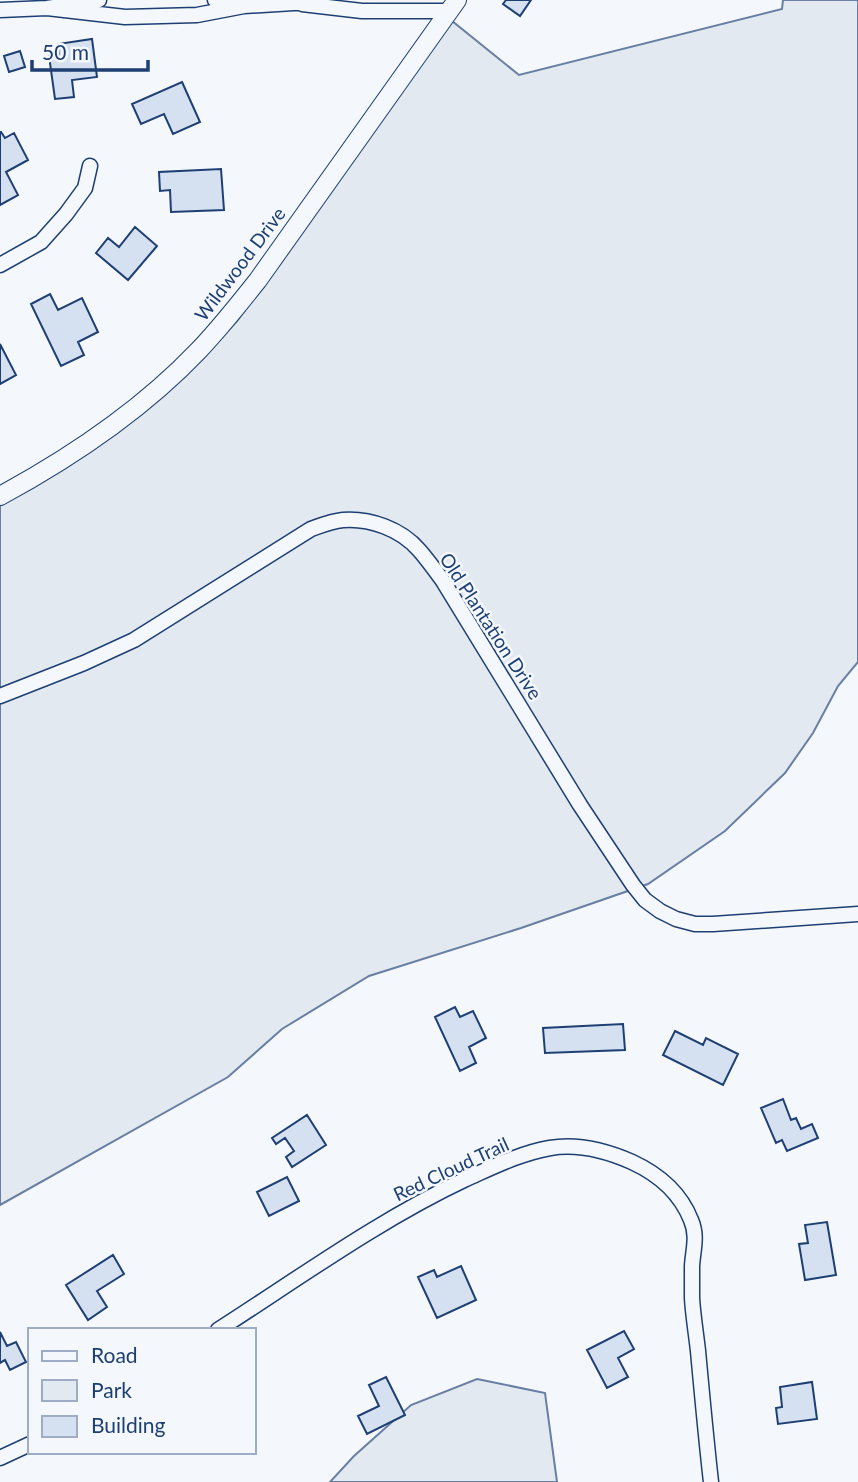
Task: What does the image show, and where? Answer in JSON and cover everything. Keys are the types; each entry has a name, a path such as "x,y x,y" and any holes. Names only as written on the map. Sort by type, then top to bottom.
{"street":[{"path":"0,10 47,8 99,0"},
{"path":"215,0 302,4 362,11 451,3"},
{"path":"302,4 322,0"},
{"path":"47,8 125,17 197,15 243,3"},
{"name":"Wildwood Drive","path":"0,496 77,450 124,417 165,383 206,342 258,280 451,3"},
{"path":"0,265 41,242 85,188 90,166"},
{"name":"Old Plantation Drive","path":"0,696 134,640 311,529 344,520 376,523 409,540 443,581 580,805 645,900 676,919 695,924 858,914"},
{"name":"Red Cloud Trail","path":"221,1328 393,1217 484,1171 552,1148 595,1149 616,1155 658,1176 672,1189 695,1230 692,1300 711,1482"},
{"path":"0,1458 28,1445"}],"green space":[{"path":"783,0 858,0 858,662 838,686 813,733 785,773 725,831 648,884 369,976 282,1029 228,1077 0,1205 0,506 34,487 206,355 237,321 265,284 452,21 519,75 782,9"},
{"path":"477,1379 545,1393 557,1482 330,1482 354,1456 411,1405"}],"building":[{"path":"506,0 531,0 520,16 503,4"},
{"path":"92,39 97,77 72,80 74,97 55,99 49,56 59,55 58,44"},
{"path":"20,51 25,67 9,72 4,56"},
{"path":"182,82 200,122 173,134 164,114 141,124 132,104"},
{"path":"0,132 5,138 14,133 28,160 6,172 18,195 0,205"},
{"path":"221,169 224,210 171,212 170,190 160,191 159,172"},
{"path":"135,227 157,246 128,280 96,253 108,238 119,247"},
{"path":"50,294 58,310 82,298 98,332 78,342 84,355 61,366 31,304"},
{"path":"0,344 16,375 0,384"},
{"path":"455,1007 460,1017 473,1011 486,1038 469,1047 476,1063 460,1071 435,1017"},
{"path":"623,1024 625,1050 545,1053 543,1028"},
{"path":"675,1031 703,1045 706,1038 738,1054 723,1085 663,1055"},
{"path":"783,1099 791,1120 796,1118 801,1129 812,1124 818,1138 787,1151 782,1140 776,1143 761,1108"},
{"path":"307,1115 326,1145 292,1167 286,1157 294,1151 285,1138 276,1144 272,1138"},
{"path":"287,1177 299,1201 269,1216 257,1192"},
{"path":"827,1222 836,1275 805,1280 799,1244 808,1243 805,1225"},
{"path":"113,1255 124,1274 97,1291 107,1307 88,1320 66,1285"},
{"path":"461,1266 476,1300 437,1318 418,1277 434,1270 437,1277"},
{"path":"624,1331 634,1349 618,1358 628,1377 607,1388 587,1350"},
{"path":"0,1332 7,1346 16,1342 26,1362 10,1370 5,1360 0,1363"},
{"path":"386,1377 405,1415 367,1434 358,1416 379,1406 369,1385"},
{"path":"812,1382 817,1419 778,1424 776,1408 782,1407 780,1387"}]}
